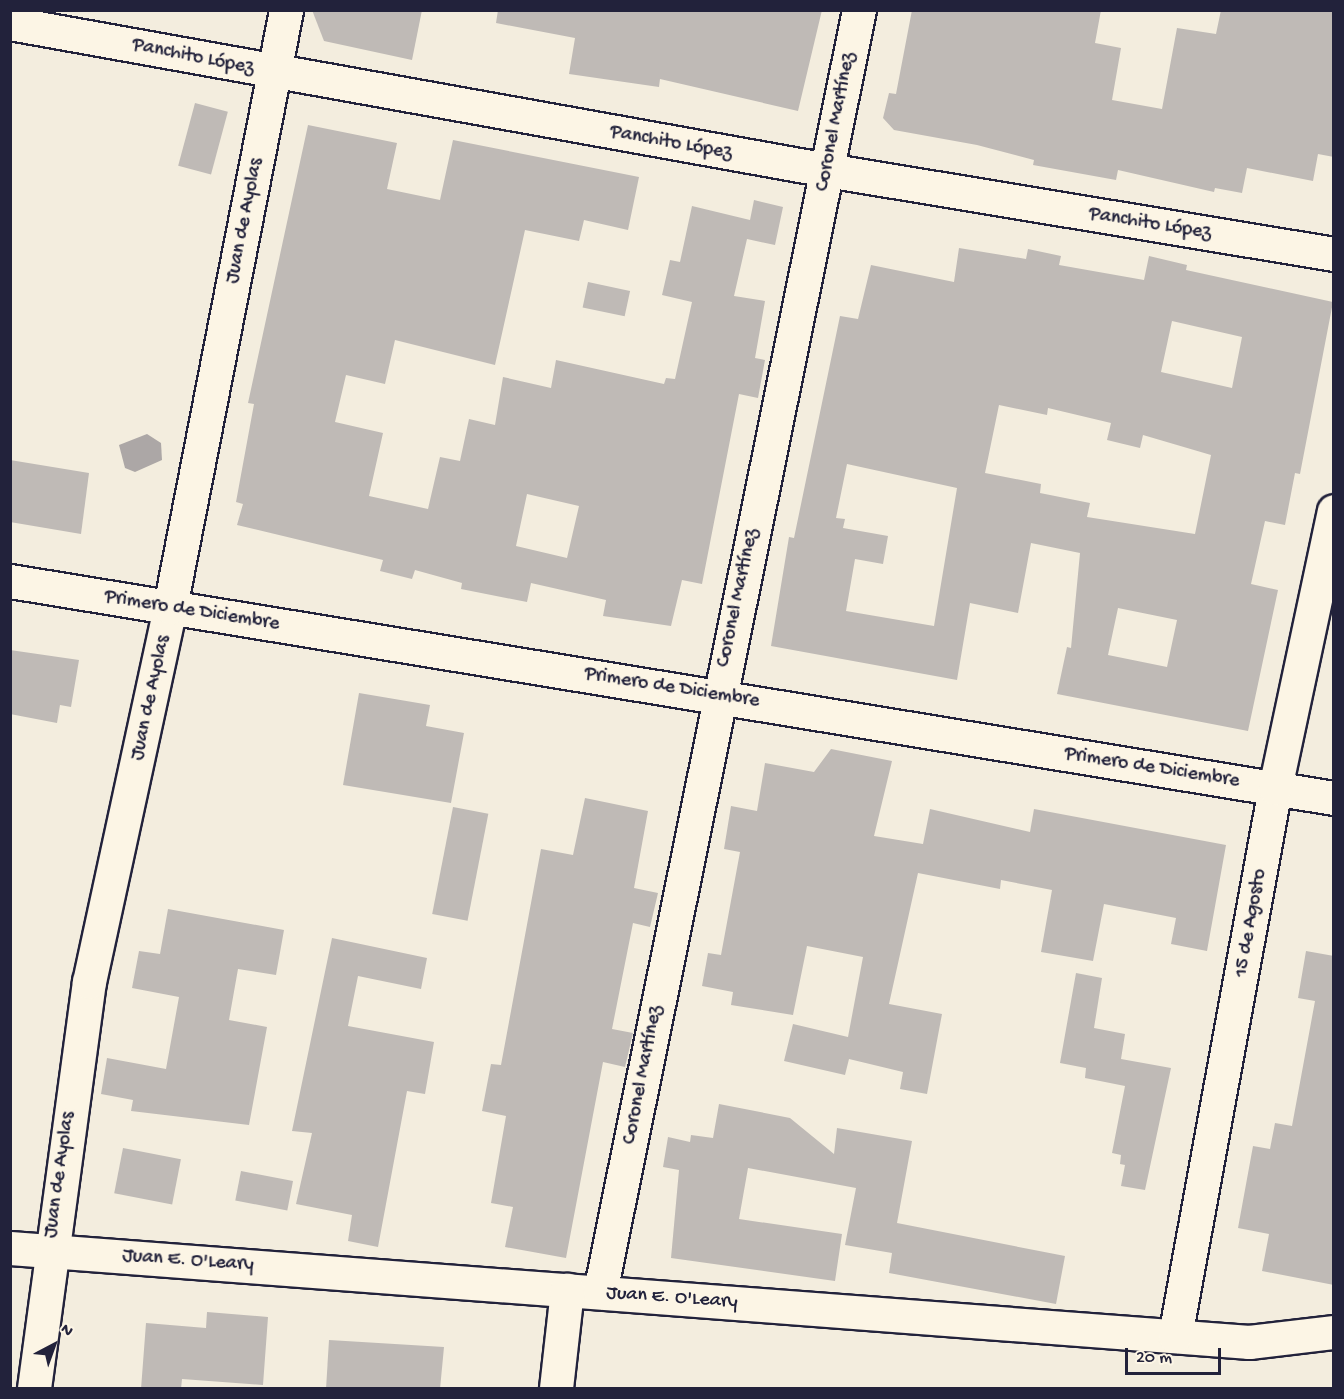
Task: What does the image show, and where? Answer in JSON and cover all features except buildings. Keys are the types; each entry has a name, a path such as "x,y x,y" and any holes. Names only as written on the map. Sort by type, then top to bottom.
{"street":[{"name":"Juan de Ayolas","path":"34,1389 49,1251 89,982 170,608 285,10"},
{"name":"Coronel Martínez","path":"600,1292 718,696 859,10"},
{"name":"Panchito López","path":"10,23 827,170 1334,254"},
{"name":"15 de Agosto","path":"1175,1336 1275,788 1334,511"},
{"name":"Primero de Diciembre","path":"10,581 1334,798"},
{"name":"Juan E. O'Leary","path":"10,1248 1249,1342 1334,1332"},
{"path":"556,1389 567,1290"}],"shaded area":[{"path":"147,434 161,443 162,460 135,472 125,468 119,445"}]}
